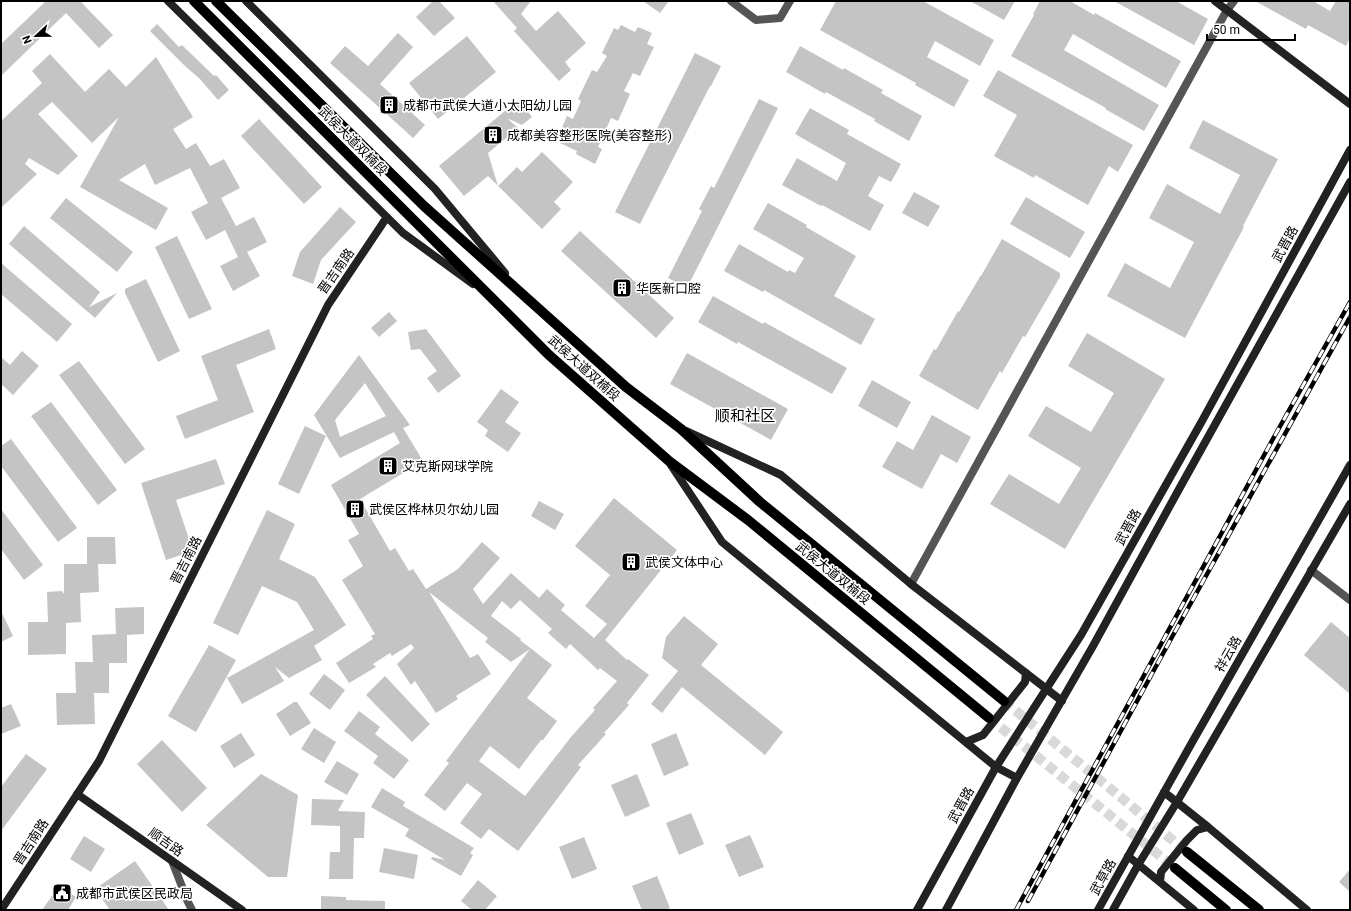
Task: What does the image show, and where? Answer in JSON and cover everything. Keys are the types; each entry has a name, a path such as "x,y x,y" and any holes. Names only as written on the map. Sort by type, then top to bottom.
{"main road":[{"name":"武侯大道双楠段","path":"194,1 411,216 548,355 669,461 748,520 989,718"},
{"name":"武侯大道双楠段","path":"216,1 424,206 519,291 626,386 681,429 760,502 1004,701"},
{"path":"1187,852 1259,910"},
{"path":"1175,868 1226,910"}],"street":[{"path":"168,1 403,233 492,298"},
{"path":"246,1 435,189 519,291"},
{"path":"731,1 756,20 780,18 790,1"},
{"path":"1215,1 1350,104"},
{"path":"911,584 1227,10 1234,1"},
{"name":"武晋路","path":"917,910 996,767 1081,635 1182,456 1350,150"},
{"name":"武晋路","path":"946,910 1350,182"},
{"name":"晋吉南路","path":"1,910 99,761 328,305 387,217"},
{"path":"681,429 781,475 911,584 1062,701"},
{"path":"669,461 722,542 996,767 1018,778"},
{"name":"祥云路","path":"1128,856 1350,465"},
{"path":"1138,865 1177,802 1350,504"},
{"path":"1311,570 1350,600"},
{"path":"966,742 983,735 1025,682 1026,673"},
{"path":"1164,792 1307,910"},
{"name":"顺吉路","path":"77,794 242,910"},
{"path":"1160,882 1161,872 1187,840 1197,830 1208,828"},
{"path":"1128,856 1194,910"},
{"name":"武草路","path":"1098,910 1128,856"},
{"path":"172,861 192,910"},
{"name":"武草路","path":"1113,910 1138,865"}],"building":[{"path":"46,1 80,1 113,35 99,48 66,13 1,76 1,44"},
{"path":"433,1 439,1 455,18 434,36 416,17"},
{"path":"493,1 531,1 521,14 536,31 558,11 586,43 565,62 571,70 559,81 514,31 517,28"},
{"path":"643,1 669,1 660,13"},
{"path":"836,1 923,1 994,40 980,66 935,41 927,57 969,80 954,107 915,85 916,83 820,30"},
{"path":"970,1 1015,1 1004,20"},
{"path":"1040,1 1070,1 1094,15 1095,13 1181,61 1166,88 1073,34 1064,50 1159,105 1144,131 1105,109 1106,108 1011,56 1034,15 1033,14"},
{"path":"1114,1 1176,1 1208,19 1194,45"},
{"path":"1255,1 1313,1 1330,11 1336,1 1350,1 1350,38 1346,46 1308,25 1306,29"},
{"path":"157,24 179,47 182,45 214,76 216,75 229,90 218,100 200,79 150,31"},
{"path":"621,25 635,32 638,27 652,33 647,44 654,47 640,76 633,73 624,91 630,94 618,121 611,118 598,147 602,149 595,164 576,154 577,151 560,143 564,134 560,132 567,116 573,119 581,101 578,99 592,70 597,72 607,56 602,53 614,28 618,30"},
{"name":"成都市武侯大道小太阳幼儿园","path":"398,33 413,47 380,84 425,125 413,138 330,63 345,46 368,66"},
{"path":"467,36 496,72 438,119 409,83"},
{"path":"800,46 883,90 881,93 922,116 909,141 874,121 875,119 826,92 825,94 786,72"},
{"path":"695,53 721,66 640,224 615,212"},
{"path":"50,54 85,92 109,69 126,87 156,57 193,117 173,129 186,149 196,143 210,166 224,159 240,188 221,198 236,226 254,217 267,242 247,252 260,276 233,291 220,266 238,257 225,230 206,240 191,212 208,203 190,168 155,185 145,164 119,180 168,208 156,230 80,187 119,117 92,143 52,102 38,114 78,156 58,175 29,158 25,164 37,174 1,208 1,121 42,83 32,71"},
{"path":"998,70 1133,145 1118,172 1109,166 1088,205 1035,175 1034,178 994,156 1017,115 983,96"},
{"path":"759,99 778,108 687,288 668,278 702,211 699,209 711,186 714,188"},
{"name":"成都美容整形医院(美容整形)","path":"518,100 532,117 522,125 507,118 518,128 488,153 498,186 488,176 464,196 439,166"},
{"path":"810,108 849,130 847,134 901,164 891,182 879,176 868,196 884,205 870,231 782,185 797,158 837,181 846,163 795,134"},
{"path":"259,119 322,187 304,204 241,136"},
{"path":"1203,120 1278,159 1185,338 1107,296 1125,263 1170,288 1194,242 1149,218 1167,184 1220,214 1240,175 1189,148"},
{"path":"542,152 573,182 554,202 561,209 542,229 498,186 517,167 522,172"},
{"path":"914,192 940,206 928,227 902,213"},
{"path":"1026,197 1085,232 1070,258 1010,224"},
{"path":"66,198 133,252 117,272 50,218"},
{"path":"768,203 807,225 806,227 856,256 834,296 875,319 861,345 764,290 763,292 724,271 739,244 788,272 789,270 795,273 804,258 753,229"},
{"path":"340,207 356,222 321,260 313,284 292,276 300,252"},
{"path":"24,226 100,292 89,307 117,293 95,318 9,244"},
{"name":"华医新口腔","path":"580,231 674,318 656,338 561,251"},
{"path":"177,236 212,309 189,319 155,247"},
{"path":"1002,239 1060,273 1060,277 1002,373 1000,371 978,410 919,376 934,349 936,350 958,311 959,312 981,276"},
{"path":"1,263 72,324 57,342 1,294"},
{"path":"146,279 180,351 158,362 125,293 125,289"},
{"path":"713,296 763,324 764,322 847,368 832,394 738,342 737,344 698,322"},
{"path":"389,312 397,321 379,337 371,328"},
{"path":"269,329 276,349 236,365 254,412 185,439 176,416 218,400 201,356"},
{"path":"426,329 461,376 438,393 427,378 437,371 420,349 411,350 408,332"},
{"path":"1087,333 1165,379 1065,549 990,504 1009,474 1059,504 1081,468 1028,436 1046,406 1091,432 1114,393 1068,366"},
{"path":"22,351 39,366 13,395 1,384 1,357 10,365"},
{"path":"687,353 788,409 771,440 670,384"},
{"path":"359,355 410,425 403,428 423,461 360,499 390,551 395,548 409,571 413,569 426,589 458,569 482,542 500,558 473,589 483,604 511,573 539,598 547,589 565,605 561,610 594,638 607,624 585,606 610,575 575,546 614,498 677,550 605,640 627,660 628,659 649,675 627,703 629,705 604,733 606,734 578,765 581,767 518,851 489,829 481,839 460,823 482,794 467,783 445,811 424,795 449,763 446,761 530,649 511,662 485,642 488,638 429,592 470,658 478,654 491,674 456,696 458,699 436,713 415,681 411,685 397,664 414,648 411,644 392,656 390,653 373,664 376,667 349,683 336,663 373,639 371,636 375,634 342,580 363,566 348,540 359,534 331,485 400,443 394,432 340,458 314,415","holes":["365,383 386,416 340,437 335,420","520,600 552,629 548,633 566,649 570,644 598,670 600,668 617,681 593,708 595,710 571,737 525,796 479,761 490,746 519,769 557,721 527,698 552,665 491,616 502,601 511,609"]},
{"path":"79,361 145,449 125,464 59,375"},
{"path":"872,380 911,402 897,428 858,406"},
{"path":"501,389 519,402 505,422 521,433 508,452 485,436 488,430 477,422"},
{"path":"51,402 117,490 98,505 31,416"},
{"path":"932,415 971,437 957,463 941,454 922,489 882,467 897,441 913,450"},
{"path":"305,426 326,436 299,494 278,484"},
{"path":"11,439 77,528 58,542 1,466 1,446"},
{"path":"216,459 225,484 176,500 193,551 166,560 141,483"},
{"path":"539,501 564,514 555,530 531,516"},
{"path":"1,509 43,565 24,580 1,549"},
{"path":"267,510 295,524 279,559 315,577 346,625 314,646 322,660 289,678 275,667 284,681 242,704 227,678 314,630 297,602 262,586 238,635 213,623"},
{"path":"87,537 115,537 116,564 98,564 99,592 80,593 81,622 66,623 66,654 28,655 28,622 48,622 47,592 62,591 64,594 64,564 87,564"},
{"path":"144,607 144,634 127,635 127,663 109,663 109,693 94,693 95,724 57,725 56,693 76,693 75,662 93,662 92,635 116,634 115,608"},
{"path":"1,611 13,636 1,642"},
{"path":"684,616 718,644 701,665 783,732 765,755 682,687 662,713 651,704 678,671 662,658 666,637"},
{"path":"1331,622 1350,638 1350,694 1304,655"},
{"path":"209,645 236,660 196,732 168,716"},
{"path":"324,674 345,690 330,710 309,694"},
{"path":"385,676 430,724 412,742 366,695"},
{"path":"294,702 297,702 311,723 290,736 276,714"},
{"path":"11,704 21,726 1,734 1,708"},
{"path":"359,711 380,727 375,734 409,760 394,779 373,763 378,756 344,731"},
{"path":"314,728 336,742 324,763 301,749"},
{"path":"241,733 255,755 234,768 220,746"},
{"path":"676,733 689,765 664,776 651,744"},
{"path":"162,740 207,788 182,812 137,764"},
{"path":"26,754 47,769 1,831 1,787"},
{"path":"337,761 359,774 347,795 324,782"},
{"path":"261,774 298,795 287,877 268,877 206,825"},
{"path":"637,774 650,806 625,817 611,785"},
{"path":"382,788 405,802 403,806 474,848 470,853 473,855 461,876 431,859 432,857 445,860 405,836 409,829 371,807"},
{"path":"312,799 344,800 338,811 365,812 364,838 354,838 353,879 329,879 330,852 340,852 340,826 311,825"},
{"path":"691,813 704,844 679,855 666,823"},
{"path":"750,835 764,867 739,877 725,845"},
{"path":"84,836 105,849 91,872 70,859"},
{"path":"584,837 597,869 572,879 559,847"},
{"path":"384,848 418,855 414,879 379,872"},
{"path":"135,861 169,910 110,910 95,889"},
{"path":"1350,869 1350,892 1339,882"},
{"path":"657,876 670,908 665,910 642,910 632,886"},
{"path":"478,880 497,896 485,910 472,910 461,901"},
{"name":"成都市武侯区民政局","path":"59,886 76,897 68,910 42,910"},
{"path":"321,896 346,897 346,900 385,901 385,910 321,910"}],"tunnel":[{"path":"1004,701 1187,852"},
{"path":"989,718 1175,868"}],"railway":[{"path":"1016,910 1274,437 1350,302"},
{"path":"1028,901 1172,637 1350,317"}],"place":[{"name":"成都市武侯大道小太阳幼儿园","path":"389,105"},
{"name":"成都美容整形医院(美容整形)","path":"493,135"},
{"name":"华医新口腔","path":"622,288"},
{"name":"艾克斯网球学院","path":"388,466"},
{"name":"武侯区桦林贝尔幼儿园","path":"355,509"},
{"name":"武侯文体中心","path":"631,562"},
{"name":"成都市武侯区民政局","path":"62,893"}],"district":[{"name":"顺和社区","path":"745,416"}]}
